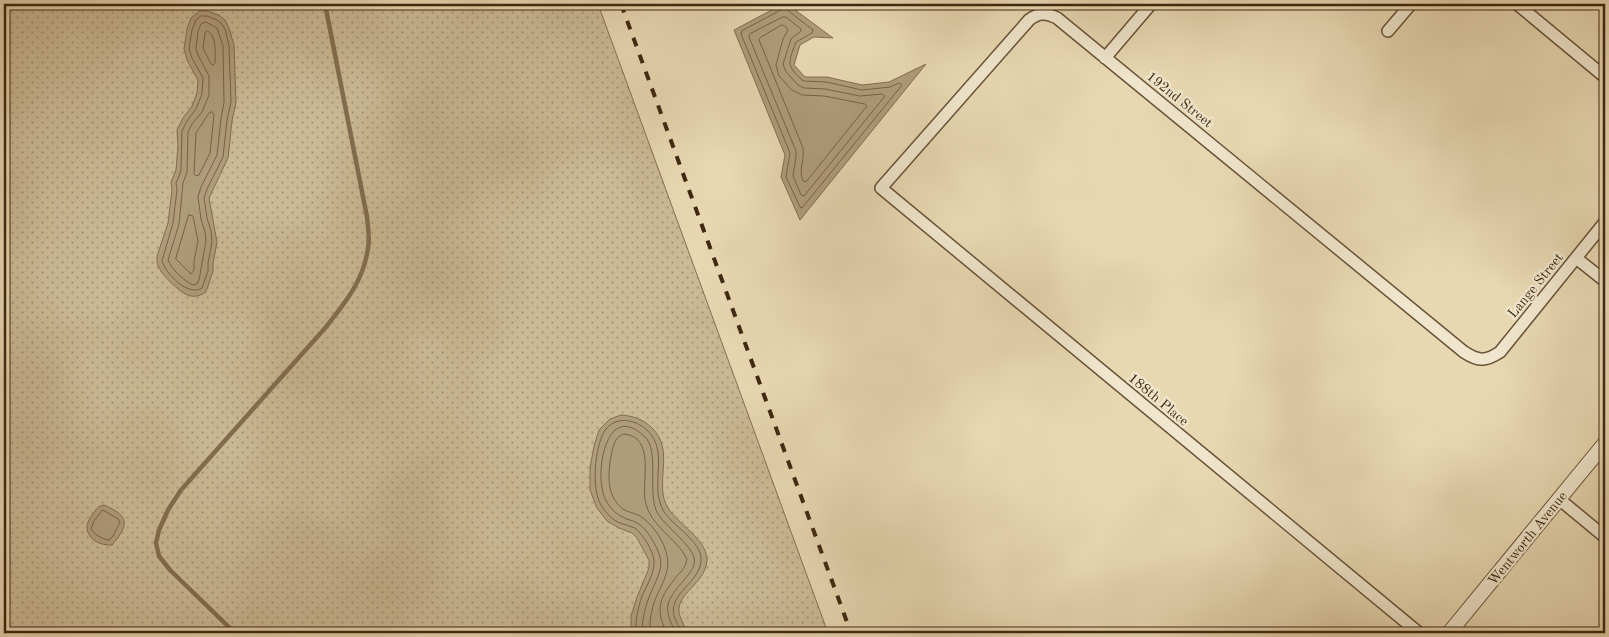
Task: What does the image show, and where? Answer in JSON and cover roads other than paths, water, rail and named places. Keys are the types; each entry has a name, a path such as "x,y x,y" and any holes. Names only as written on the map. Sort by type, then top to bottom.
{"street":[{"path":"1105,58 1151,4"},
{"path":"1388,31 1411,4"},
{"path":"1517,4 1605,77"},
{"name":"192nd Street","path":"881,188 1029,20 1041,14 1049,15 1057,18 1464,352 1473,358 1483,360"},
{"name":"188th Place","path":"881,188 1419,633"},
{"name":"Lange Street","path":"1483,360 1493,357 1500,352 1605,222"},
{"path":"1576,258 1605,281"},
{"name":"Wentworth Avenue","path":"1449,633 1605,443"},
{"path":"1559,499 1605,537"}],"water":[{"path":"783,4 787,4 833,38 814,37 800,45 794,65 805,77 827,77 862,85 889,82 926,64 800,220 781,177 785,155 734,30"},
{"path":"199,11 207,11 219,15 225,20 229,28 234,45 236,103 228,158 209,198 217,242 213,271 206,292 199,296 193,296 187,295 164,276 158,267 157,256 168,223 172,190 171,182 176,170 177,130 192,106 197,93 198,80 187,60 184,49 191,18"},
{"path":"621,415 634,417 645,422 659,437 664,457 664,499 668,508 697,538 705,552 707,559 703,574 684,596 679,608 687,633 631,633 631,616 649,568 649,560 637,538 632,533 607,521 597,508 590,490 590,468 599,430 610,419"},
{"path":"104,505 119,513 124,522 122,532 112,545 105,545 94,540 90,537 87,527 92,515 99,507"}],"waterway":[{"path":"235,633 170,570 159,556 156,543 159,530 168,510 181,490 326,327 353,291 366,260 369,244 367,217 325,4"}],"railway":[{"path":"621,4 851,633"}]}
